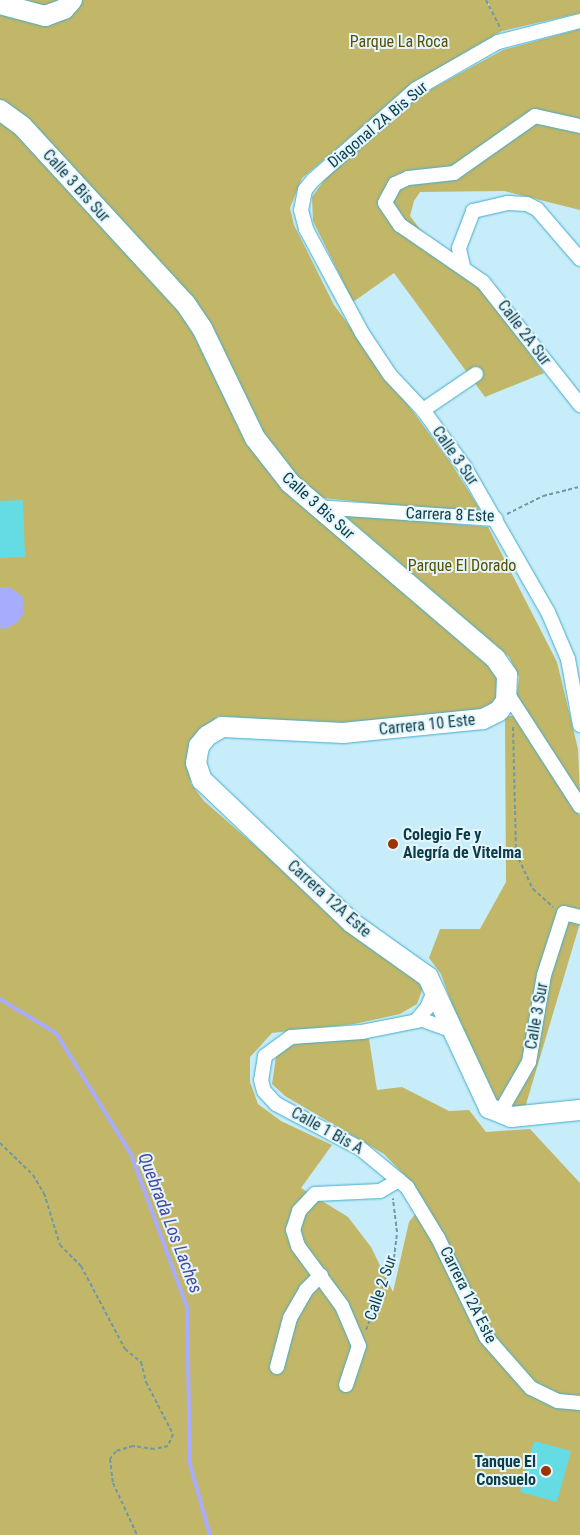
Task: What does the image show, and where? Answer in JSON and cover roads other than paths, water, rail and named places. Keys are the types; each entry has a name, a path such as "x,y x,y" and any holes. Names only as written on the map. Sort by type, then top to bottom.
{"street":[{"path":"0,4 45,16 64,9 72,0"},
{"name":"Diagonal 2A Bis Sur","path":"301,203 313,180 416,89 506,40 580,21"},
{"name":"Calle 3 Bis Sur","path":"0,110 22,126 185,302 202,328 256,438 278,469 316,507 495,658 507,675 509,696"},
{"path":"463,266 439,256 392,219 385,203 395,184 408,178 454,173 535,116 580,126"},
{"name":"Calle 3 Sur","path":"301,203 303,223 362,333 390,375 423,410 496,519 574,658 580,725"},
{"path":"463,266 459,248 465,222 473,211 490,205 527,204 538,209 580,259"},
{"name":"Calle 2A Sur","path":"463,266 513,316 580,405"},
{"path":"423,410 476,374"},
{"name":"Carrera 8 Este","path":"316,507 496,519"},
{"path":"509,696 580,806"},
{"name":"Carrera 10 Este","path":"207,736 228,726 343,733 477,720 499,711 509,696"},
{"name":"Carrera 12A Este","path":"207,736 196,757 197,769 206,785 352,923 416,965 436,989 484,1102 499,1114"},
{"name":"Calle 3 Sur","path":"499,1114 529,1062 544,974 564,913 580,917"},
{"path":"416,1020 427,1008 436,989"},
{"path":"416,1020 435,1022 453,1031"},
{"name":"Calle 1 Bis A","path":"395,1184 342,1137 276,1104 264,1091 261,1080 265,1056 283,1040 362,1032 416,1020"},
{"path":"499,1114 518,1117 580,1110"},
{"path":"346,1385 359,1346 342,1306 298,1246 294,1230 299,1211 315,1194 395,1184"},
{"name":"Carrera 12A Este","path":"395,1184 438,1238 490,1342 516,1373 544,1396 580,1403"},
{"path":"277,1367 290,1318 306,1290 321,1275"}],"water":[{"path":"0,587 10,587 23,597 24,613 18,622 6,629 0,628"}],"waterway":[{"name":"Quebrada Los Laches","path":"0,999 56,1033 131,1154 187,1307 190,1464 210,1535"}],"place":[{"name":"Colegio Fe y Alegría de Vitelma","path":"393,844"},
{"name":"Tanque El Consuelo","path":"546,1471"}],"park label":[{"name":"Parque La Roca","path":"399,42"},
{"name":"Parque El Dorado","path":"462,566"}]}
